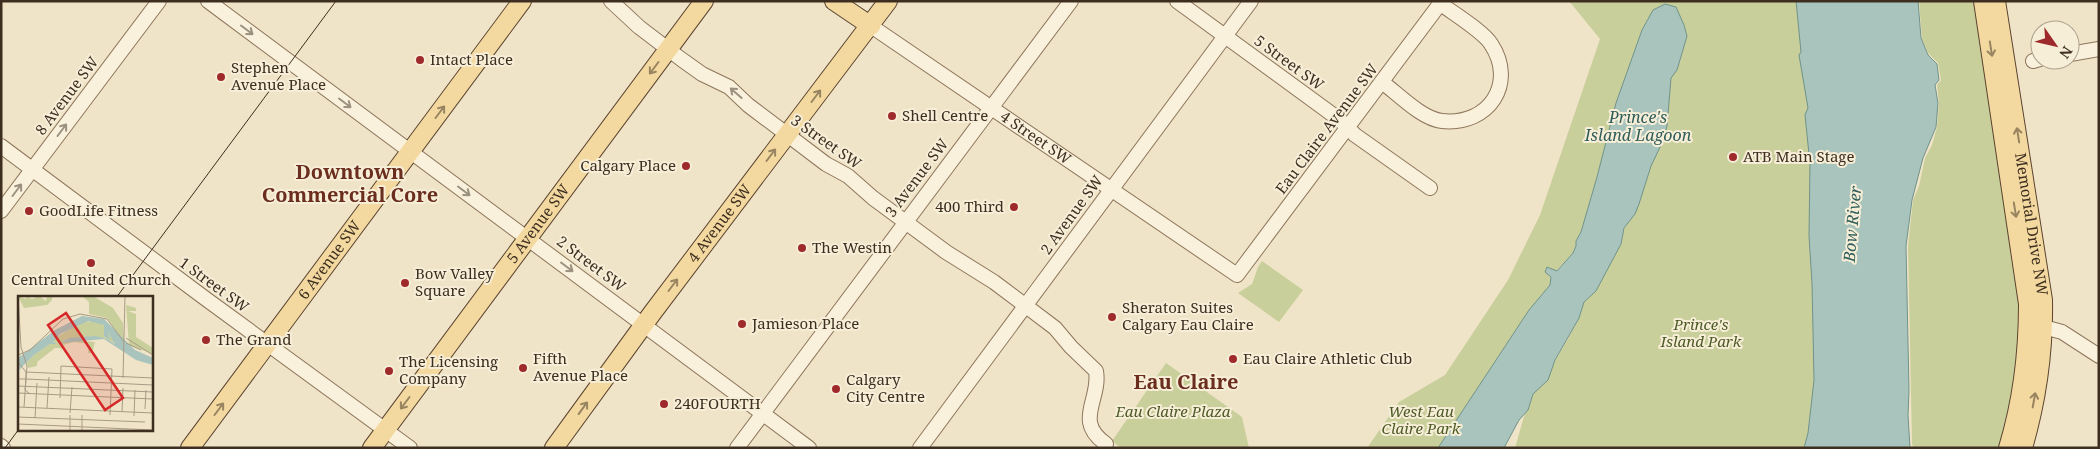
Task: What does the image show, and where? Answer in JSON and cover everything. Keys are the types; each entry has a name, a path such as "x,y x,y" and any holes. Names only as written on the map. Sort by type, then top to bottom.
{"main road":[{"name":"6 Avenue SW","path":"190,448 522,1"},
{"name":"5 Avenue SW","path":"372,448 704,1"},
{"name":"4 Street SW","path":"834,1 870,26"},
{"name":"4 Avenue SW","path":"554,448 644,324 888,1"},
{"name":"Memorial Drive NW","path":"1983,1 2027,285 2036,325 2034,401 2023,448"},
{"name":"Memorial Drive NW","path":"1996,1 2042,283 2036,325 2008,448"}],"street":[{"name":"8 Avenue SW","path":"1,211 159,1"},
{"name":"2 Street SW","path":"208,1 809,448"},
{"name":"3 Street SW","path":"612,1 639,27 702,74 729,87 748,105 826,164 848,176 873,198 946,252 987,278 1055,328 1070,347 1096,371 1096,382 1089,421 1094,435 1106,444"},
{"name":"3 Avenue SW","path":"737,448 1071,1"},
{"name":"5 Street SW","path":"1177,1 1430,188"},
{"name":"2 Avenue SW","path":"920,448 1251,1"},
{"path":"1382,82 1427,117 1442,121 1463,120 1479,115 1491,104 1499,90 1500,70 1496,53 1490,42 1442,2"},
{"name":"Eau Claire Avenue SW","path":"1237,275 1442,2"},
{"name":"4 Street SW","path":"870,26 1237,275"},
{"path":"2080,52 2099,49"},
{"name":"1 Street SW","path":"1,146 410,448"},
{"path":"2036,325 2062,332 2099,356"}],"green space":[{"name":"Prince's Island Park","path":"1569,1 1798,1 1811,108 1817,372 1809,448 1515,448 1531,392 1545,378 1569,337 1584,302 1593,293 1622,242 1623,231 1633,217 1662,134 1679,14 1675,9 1665,6 1648,18 1642,31 1616,103 1597,177 1573,253 1556,271 1547,267 1551,281 1550,285 1529,310 1438,448 1367,448 1399,402 1445,375 1508,280 1540,215 1600,39"},
{"path":"1919,1 1974,1 2023,293 2014,389 2002,448 1913,448 1912,443 1908,246 1913,200 1919,186 1925,158 1932,145 1937,127 1939,103 1937,85 1941,80 1938,63 1928,53 1922,39"},
{"path":"1262,261 1303,290 1279,322 1238,293 1252,284"},
{"name":"Eau Claire Plaza","path":"1166,363 1242,417 1249,448 1121,448 1112,441"}],"water":[{"name":"Bow River","path":"1796,1 1918,1 1921,38 1928,55 1937,64 1939,80 1935,85 1938,103 1936,127 1923,158 1912,200 1906,246 1910,448 1804,448 1808,433 1814,380 1809,236 1810,164 1805,115 1808,108 1799,55 1801,52"},
{"name":"Prince's Island Lagoon","path":"1665,4 1676,7 1687,36 1677,70 1671,78 1667,126 1663,141 1651,166 1635,214 1624,228 1621,244 1596,291 1584,302 1579,318 1555,360 1548,380 1533,394 1528,410 1519,420 1504,448 1438,448 1529,310 1550,285 1551,277 1545,272 1547,267 1557,271 1573,253 1597,177 1616,103 1642,30 1653,10"}],"tram line":[{"path":"117,296 336,1"},
{"path":"5,448 18,430"}],"place":[{"name":"Intact Place","path":"420,60"},
{"name":"Stephen Avenue Place","path":"221,77"},
{"name":"Shell Centre","path":"892,116"},
{"name":"ATB Main Stage","path":"1733,157"},
{"name":"Calgary Place","path":"686,166"},
{"name":"400 Third","path":"1014,207"},
{"name":"GoodLife Fitness","path":"29,211"},
{"name":"The Westin","path":"802,248"},
{"name":"Central United Church","path":"91,263"},
{"name":"Bow Valley Square","path":"405,283"},
{"name":"Sheraton Suites Calgary Eau Claire","path":"1112,317"},
{"name":"Jamieson Place","path":"742,324"},
{"name":"The Grand","path":"206,340"},
{"name":"Eau Claire Athletic Club","path":"1233,359"},
{"name":"Fifth Avenue Place","path":"523,368"},
{"name":"The Licensing Company","path":"389,371"},
{"name":"Calgary City Centre","path":"836,389"},
{"name":"240FOURTH","path":"664,404"}],"district":[{"name":"Downtown Commercial Core","path":"350,184"},
{"name":"Eau Claire","path":"1186,382"}],"park label":[{"name":"West Eau Claire Park","path":"1421,420"}]}
